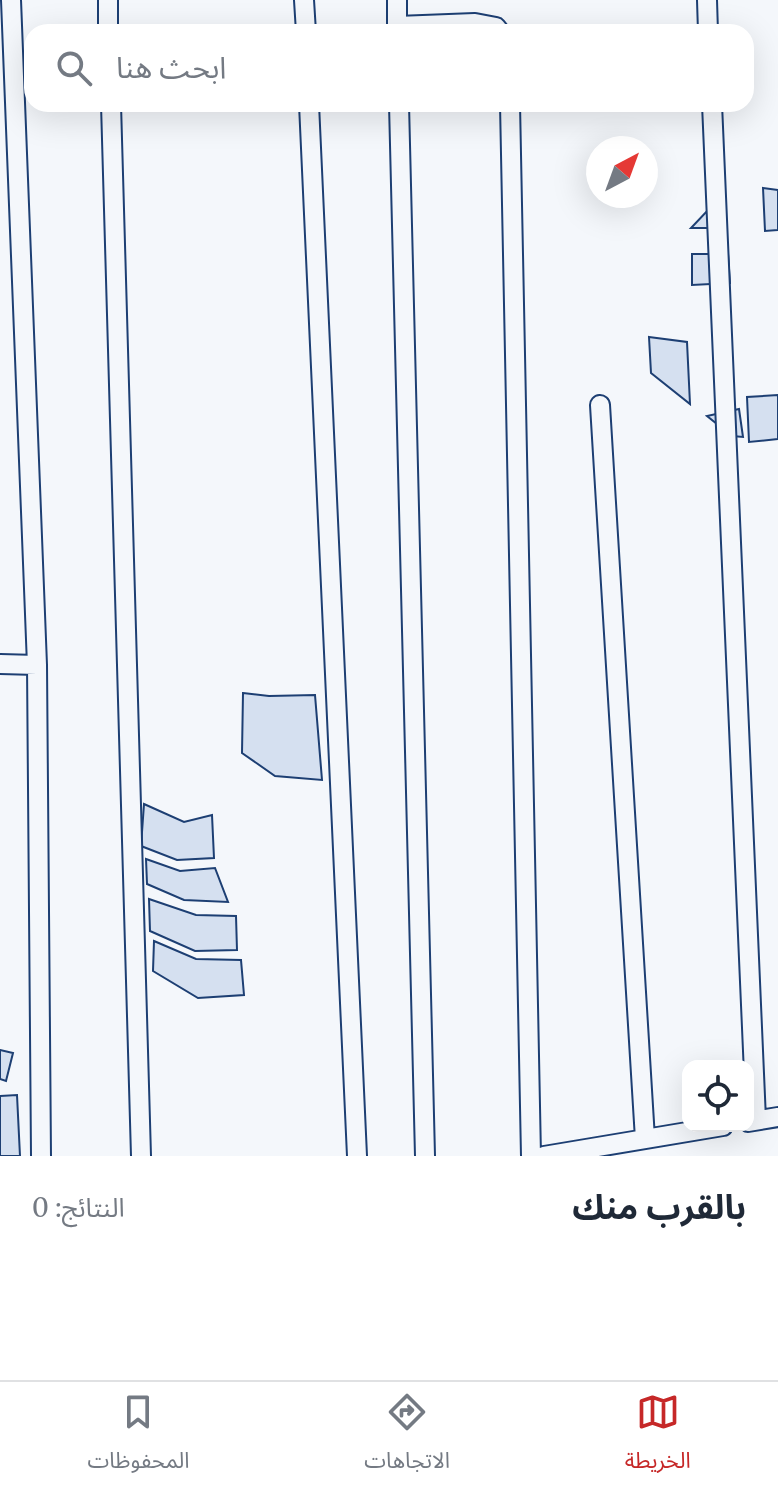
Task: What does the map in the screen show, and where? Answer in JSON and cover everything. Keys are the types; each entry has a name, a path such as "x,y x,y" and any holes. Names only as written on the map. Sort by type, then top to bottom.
{"street":[{"path":"11,0 37,665 41,1156"},
{"path":"108,0 108,24"},
{"path":"304,0 306,24"},
{"path":"397,0 397,24"},
{"path":"707,0 708,24"},
{"path":"111,112 141,1156"},
{"path":"309,112 357,1156"},
{"path":"399,112 425,1156"},
{"path":"510,112 531,1156"},
{"path":"712,112 750,1060"},
{"path":"600,405 636,1146"},
{"path":"0,664 37,665"},
{"path":"754,1121 778,1117"},
{"path":"544,1156 636,1146 697,1132"}],"building":[{"path":"763,188 778,190 778,230 765,231"},
{"path":"709,209 709,228 691,228"},
{"path":"692,254 728,254 730,283 692,285"},
{"path":"649,337 687,342 690,404 651,373"},
{"path":"778,395 778,439 749,442 747,397"},
{"path":"739,409 743,437 732,436 707,416"},
{"path":"243,693 315,695 322,780 275,776 242,753"},
{"path":"144,804 184,822 212,815 214,858 177,860 141,846"},
{"path":"146,859 180,871 215,868 228,902 184,900 147,884"},
{"path":"149,899 196,915 236,916 237,950 195,951 150,931"},
{"path":"154,941 196,959 241,960 244,995 198,998 153,971"},
{"path":"0,1050 13,1053 6,1081 0,1079"},
{"path":"17,1095 20,1156 0,1156 0,1096"}]}
